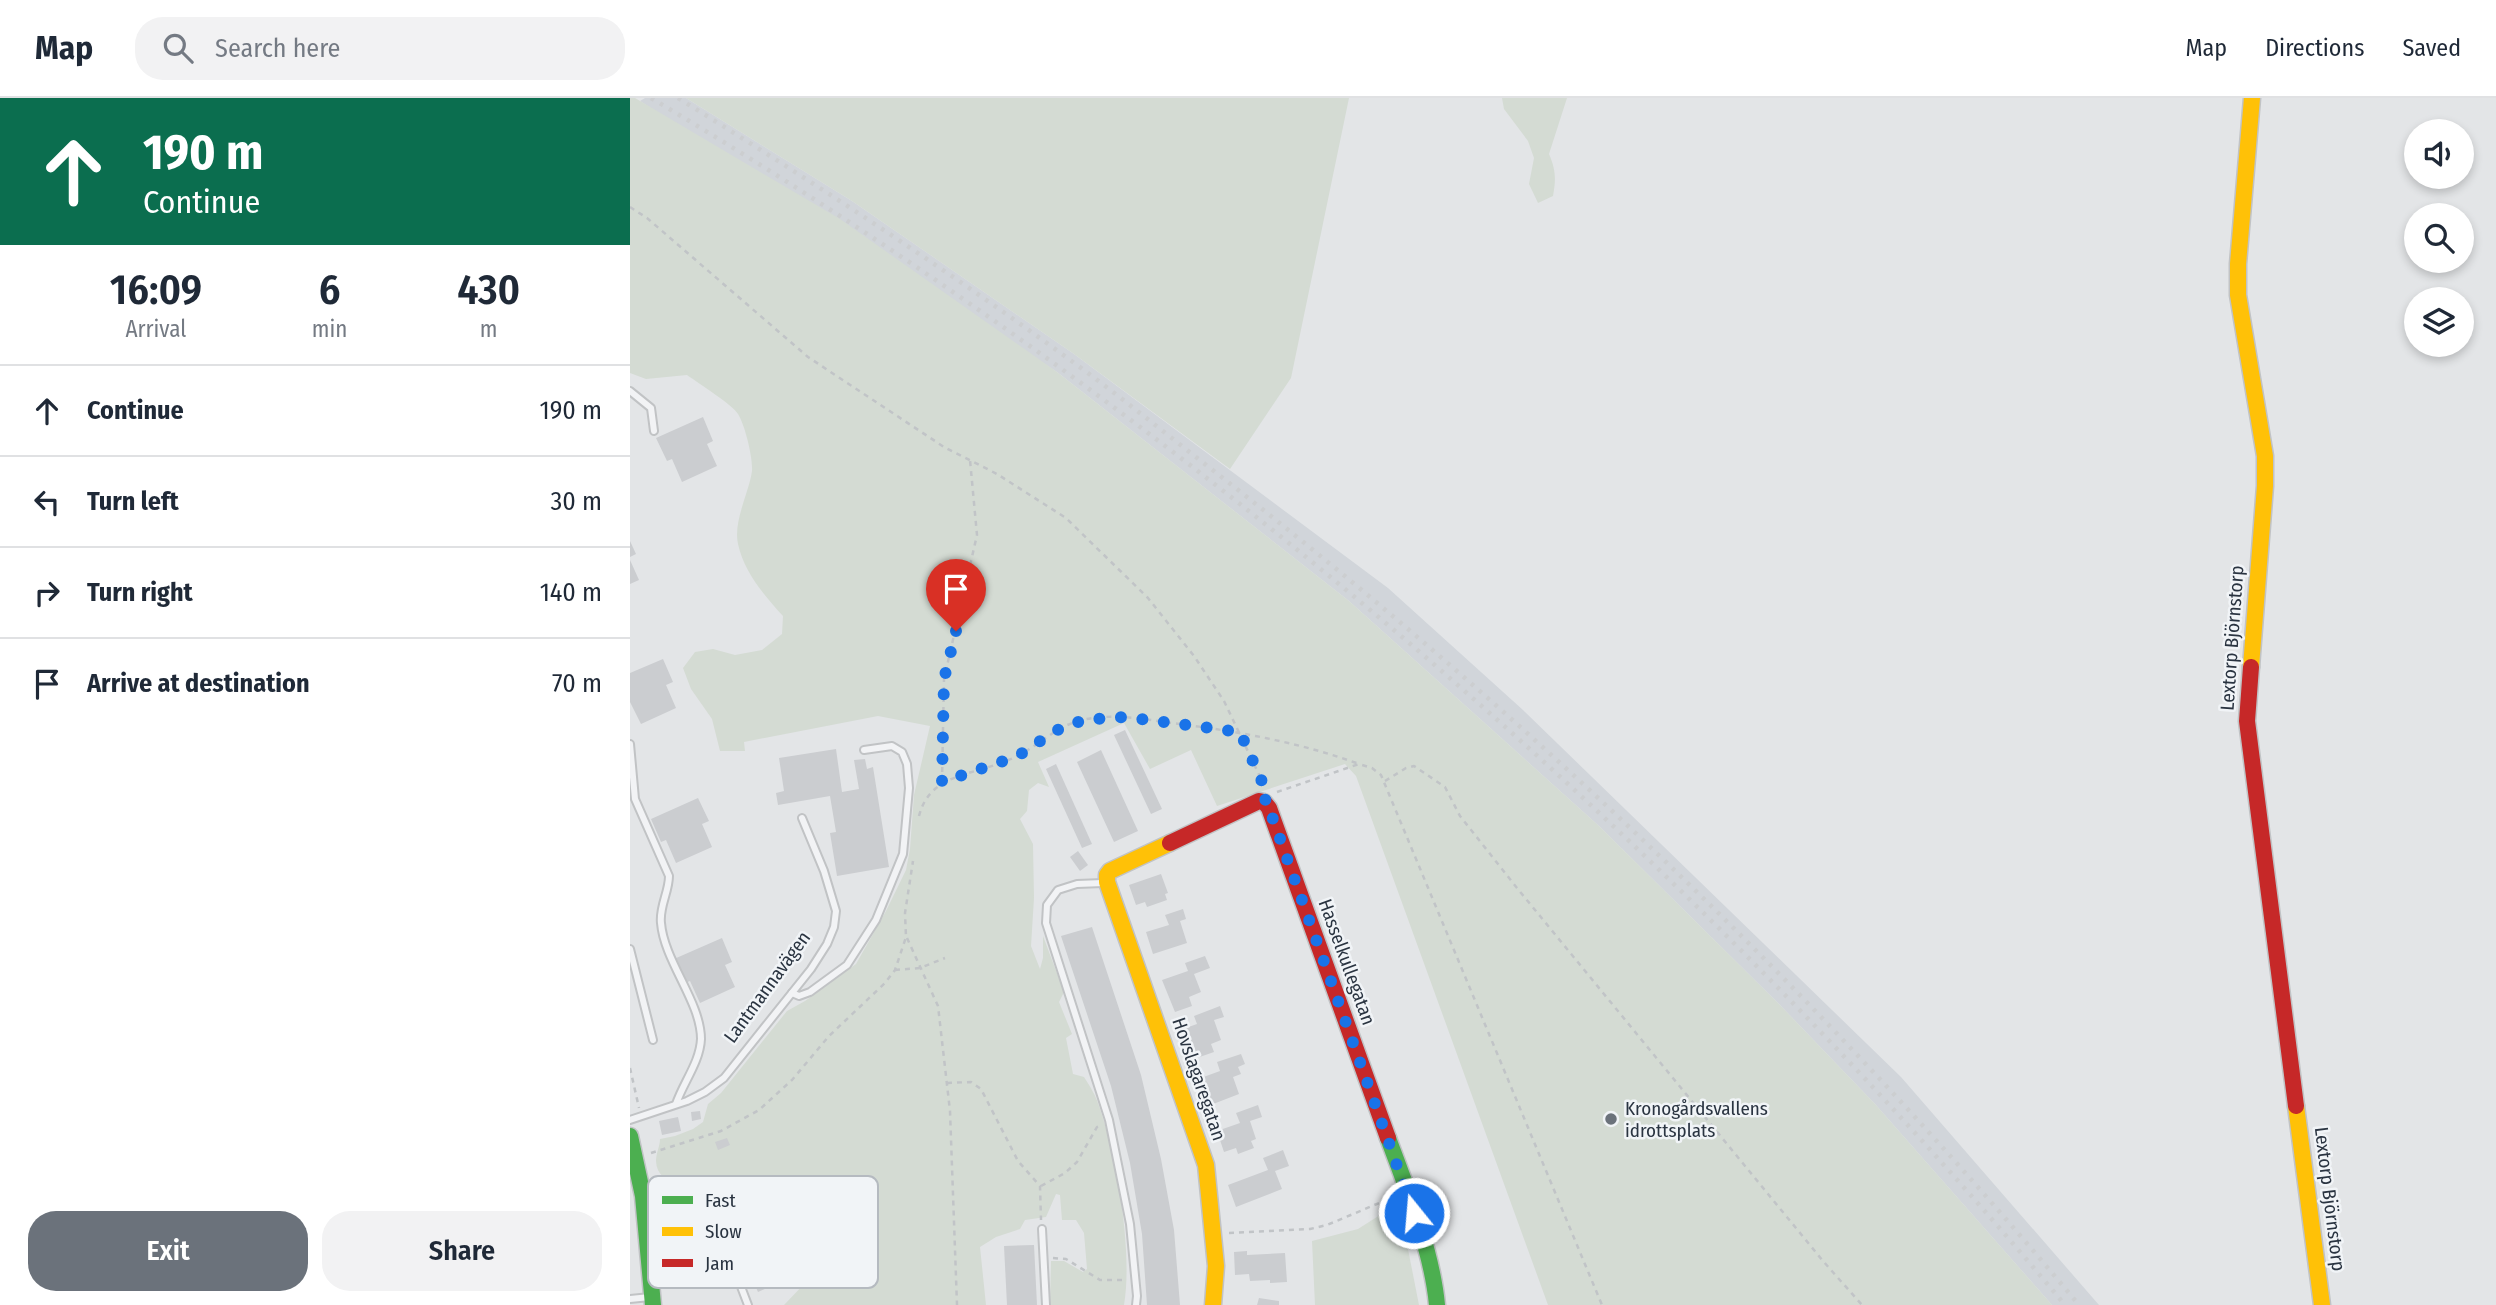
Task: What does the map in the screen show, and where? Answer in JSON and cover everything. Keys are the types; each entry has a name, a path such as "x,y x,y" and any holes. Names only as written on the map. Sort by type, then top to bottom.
{"street":[{"name":"Lextorp Björnstorp","path":"2252,98 2238,264 2238,295 2265,456 2265,486 2247,721 2322,1305"},
{"path":"1107,878 1110,871 1266,798"},
{"name":"Hasselkullegatan","path":"1266,798 1407,1189 1435,1284 1437,1305"},
{"name":"Hovslagaregatan","path":"1107,878 1206,1166 1215,1234 1213,1305"},
{"path":"630,1136 643,1196 648,1254"}],"lane":[{"path":"630,391 650,408 654,430"},
{"path":"630,744 635,799 669,876 669,888 661,911 665,940 699,1024 701,1040 698,1054 676,1104"},
{"path":"792,993 799,996 810,992 847,965 876,920 903,854 909,788 907,764 902,752 892,746 864,750"},
{"name":"Lantmannavägen","path":"630,1120 705,1092 724,1078 792,993 827,944 834,927 836,911 830,886 802,818"},
{"path":"1107,878 1058,890 1047,905 1046,923 1109,1119 1130,1224 1136,1305"},
{"path":"630,949 653,1040"},
{"path":"643,1196 648,1196"},
{"path":"1042,1229 1046,1305"},
{"path":"742,1288 748,1305"},
{"path":"630,1299 652,1301"}],"path":[{"path":"630,206 808,358 944,447 1036,497 1066,518 1148,598 1194,656 1224,701 1240,732 1266,798 1359,764"},
{"path":"942,782 944,679 977,535 970,460"},
{"path":"918,825 919,814 927,795 942,782 1018,756 1055,731 1083,720 1126,717 1240,732 1341,757 1377,771 1385,781 1602,1305"},
{"path":"1385,781 1414,766 1446,787 1460,816 1517,888 1862,1305"},
{"path":"635,1160 649,1157 655,1151 721,1131 759,1110 792,1080 829,1036 885,983 895,970 906,937 905,914 915,850"},
{"path":"906,937 938,1006 950,1111 957,1305"},
{"path":"895,970 920,968 944,958"},
{"path":"947,1083 971,1082 981,1089 1018,1161 1040,1186 1042,1229"},
{"path":"1040,1186 1065,1173 1077,1162 1097,1127 1109,1119"},
{"path":"1215,1234 1310,1229 1387,1201 1407,1189"},
{"path":"1043,1258 1066,1259 1100,1280 1135,1279"}],"shaded area":[{"path":"630,98 635,98 840,219 1057,372 1349,601 1599,826 1779,1004 1875,1104 2052,1305 1548,1305 1356,776 1345,764 1217,806 1191,750 1150,769 1124,723 1038,762 1049,787 1038,783 1029,790 1027,811 1020,819 1033,844 1031,946 1040,969 1043,936 1064,992 1059,1002 1072,1034 1066,1038 1073,1074 1084,1077 1095,1095 1112,1151 1125,1232 1124,1305 1050,1305 1051,1261 1064,1261 1083,1272 1087,1269 1084,1233 1076,1220 1062,1220 1060,1195 1056,1194 1046,1217 1025,1220 1020,1229 996,1237 980,1247 986,1305 784,1305 800,1288 878,1288 878,1176 662,1176 656,1161 660,1139 693,1129 703,1122 708,1104 721,1093 787,1011 856,964 906,870 914,795 930,726 878,716 744,742 745,751 720,751 712,719 691,689 683,668 695,652 713,649 735,655 762,650 782,634 783,616 750,574 738,544 739,517 752,471 748,442 738,414 687,375 646,379 630,373"},
{"path":"645,98 686,98 852,201 1074,354 1388,588 1523,710 1901,1077 2099,1305 2052,1305 1875,1104 1779,1004 1599,826 1349,601 1057,372 640,101"},
{"path":"686,98 1349,98 1291,378 1230,469 1074,354 852,201"},
{"path":"1502,98 1567,98 1549,154 1555,175 1553,196 1538,203 1529,184 1534,158 1528,141 1504,109"},
{"path":"1380,1215 1386,1232 1405,1234 1419,1305 1315,1305 1312,1241 1358,1229"}],"building":[{"path":"703,417 713,441 707,444 717,466 682,482 672,459 667,461 656,438"},
{"path":"630,541 636,554 630,557"},
{"path":"630,560 639,580 630,584"},
{"path":"663,659 673,682 666,685 676,708 641,724 630,702 630,673"},
{"path":"1125,730 1162,809 1151,814 1114,735"},
{"path":"836,749 842,792 859,789 854,760 865,759 867,769 873,767 889,867 837,876 830,833 836,832 830,796 778,805 776,793 784,791 779,758"},
{"path":"1101,750 1138,831 1114,842 1077,762"},
{"path":"1056,764 1092,844 1082,848 1046,769"},
{"path":"698,798 709,821 702,824 712,847 676,863 666,840 661,842 651,819"},
{"path":"1078,851 1088,865 1080,871 1070,857"},
{"path":"1161,874 1168,893 1165,894 1167,900 1147,907 1145,902 1136,905 1129,885"},
{"path":"1183,909 1186,919 1180,921 1187,943 1153,954 1146,932 1169,925 1165,915"},
{"path":"1092,927 1141,1075 1161,1159 1174,1230 1180,1305 1147,1305 1142,1234 1130,1163 1111,1086 1061,936"},
{"path":"722,938 732,962 725,965 735,987 700,1003 690,981 685,983 674,959"},
{"path":"1205,956 1210,968 1194,974 1201,992 1189,997 1192,1006 1175,1012 1162,980 1188,971 1185,963"},
{"path":"1220,1006 1224,1017 1214,1020 1221,1040 1211,1044 1214,1052 1191,1060 1180,1030 1197,1024 1194,1016"},
{"path":"1241,1054 1245,1064 1238,1067 1241,1074 1233,1077 1239,1094 1208,1106 1198,1079 1220,1071 1217,1062"},
{"path":"1258,1105 1262,1117 1250,1121 1256,1139 1251,1141 1254,1148 1238,1154 1236,1148 1224,1152 1217,1131 1240,1123 1236,1113"},
{"path":"700,1111 701,1119 692,1121 691,1112"},
{"path":"678,1117 681,1131 662,1135 659,1121"},
{"path":"727,1138 730,1145 718,1150 715,1142"},
{"path":"1283,1150 1289,1166 1275,1171 1282,1189 1236,1207 1228,1185 1268,1170 1263,1158"},
{"path":"1034,1245 1037,1305 1007,1305 1004,1246"},
{"path":"1247,1251 1247,1255 1285,1253 1287,1282 1250,1281 1249,1274 1235,1275 1234,1252"},
{"path":"1259,1298 1279,1301 1279,1305 1257,1305"}],"railway":[{"path":"651,98 847,221 1040,353 1227,494 1408,642 1584,798 1752,961 1913,1130 2065,1305"},
{"path":"678,98 777,160 971,289 1082,369 1313,550 1431,648 1659,855 1768,963 1875,1074 1979,1188 2079,1305"}],"traffic: fast":[{"path":"630,1136 643,1196 648,1250"},
{"path":"1388,1138 1424,1242 1437,1305"},
{"path":"651,1288 653,1305"}],"traffic: slow":[{"path":"2251,667 2265,456 2238,295 2238,264 2252,98"},
{"path":"1170,843 1110,871 1107,882 1206,1165 1216,1266 1213,1305"},
{"path":"2296,1106 2322,1305"}],"traffic: jam":[{"path":"2251,667 2247,721 2296,1106"},
{"path":"1170,843 1259,801 1269,808 1388,1138"}],"place":[{"name":"Kronogårdsvallens idrottsplats","path":"1611,1119"}],"route":[{"path":"956,631 944,679 942,782 1018,756 1055,731 1083,720 1126,717 1240,732 1268,795 1264,802 1269,808 1414,1213"}]}
